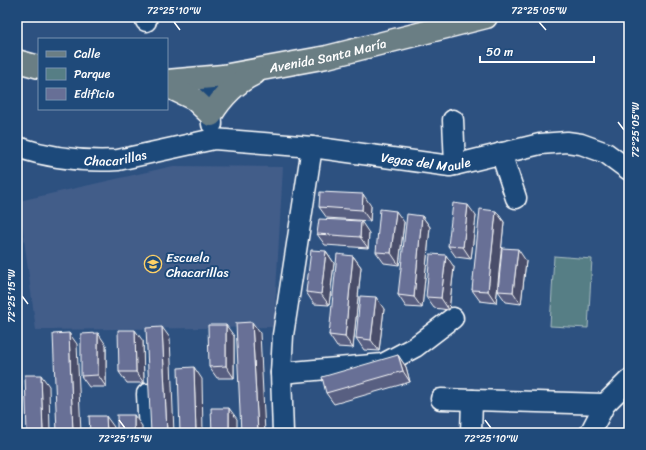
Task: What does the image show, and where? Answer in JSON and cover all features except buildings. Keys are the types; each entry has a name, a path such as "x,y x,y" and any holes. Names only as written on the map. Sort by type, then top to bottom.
{"main road":[{"name":"Avenida Santa María","path":"168,81 209,78 327,57 486,17"},
{"path":"17,61 38,67"},
{"path":"168,87 194,100 211,115 218,103 236,84 252,74 270,68"}],"street":[{"path":"209,78 214,139"},
{"path":"453,120 455,165"},
{"name":"Chacarillas","path":"17,147 71,160 102,161 118,160 214,139"},
{"name":"Vegas del Maule","path":"214,139 312,147 450,166 483,159 500,153 554,142 581,144 606,153 629,170"},
{"path":"283,433 281,373 282,335 312,147"},
{"path":"500,153 516,198"},
{"path":"281,373 383,364 415,346 453,318"},
{"path":"590,433 605,404 629,380"},
{"path":"148,394 149,433"},
{"path":"441,399 605,404"},
{"path":"471,433 472,400"}],"shaded area":[{"name":"Escuela Chacarillas","path":"173,166 283,167 274,327 36,330 19,201"}],"green space":[{"path":"554,256 592,259 588,328 550,326"}],"place":[{"name":"Escuela Chacarillas","path":"153,264"}]}
